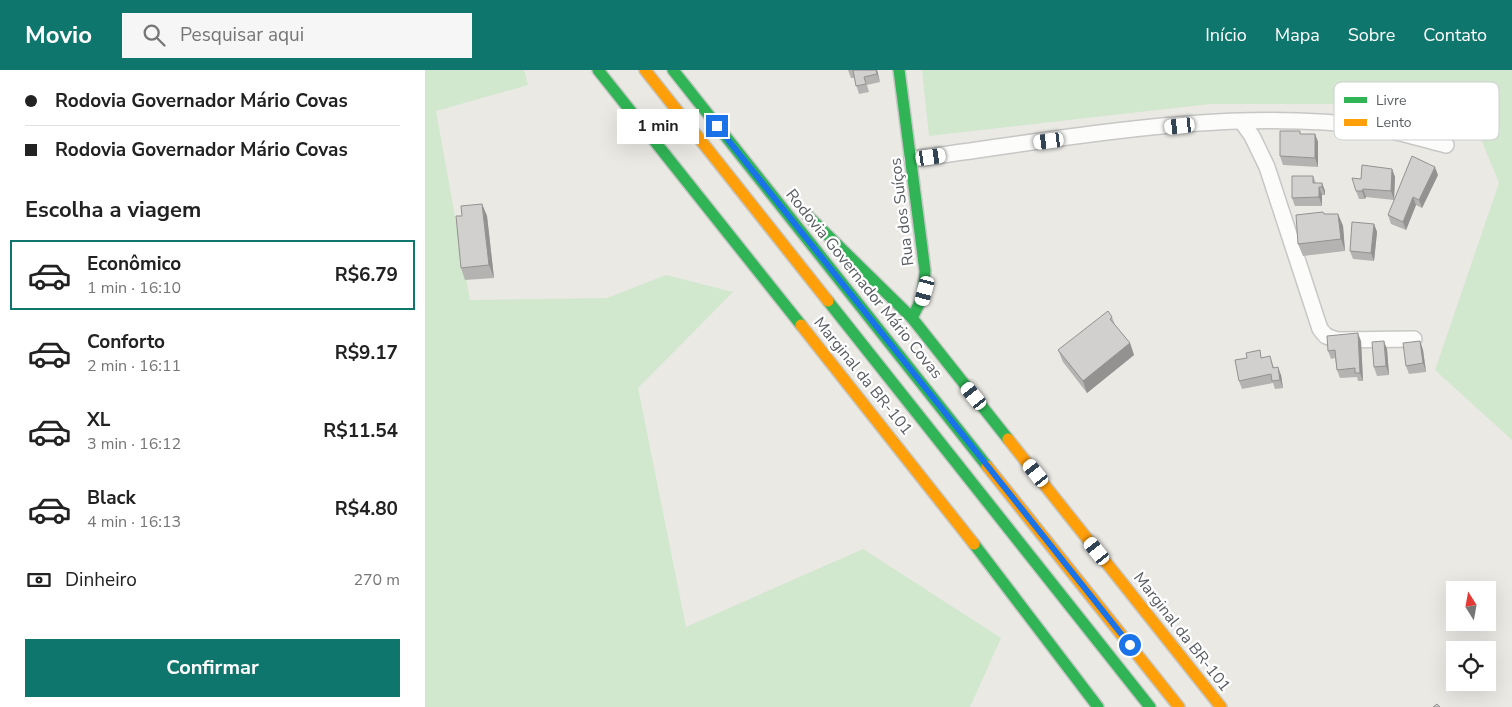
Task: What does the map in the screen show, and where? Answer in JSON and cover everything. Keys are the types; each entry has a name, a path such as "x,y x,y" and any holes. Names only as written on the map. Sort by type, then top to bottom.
{"main road":[{"name":"Marginal da BR-101","path":"597,70 946,507 1098,707"},
{"path":"645,70 1150,707"},
{"name":"Rodovia Governador Mário Covas","path":"673,70 1179,707"},
{"name":"Rua dos Suíços","path":"899,70 925,271 925,291 920,307 912,318"},
{"name":"Marginal da BR-101","path":"717,126 912,318 1221,707"}],"street":[{"path":"1242,122 1253,136 1267,167 1320,329 1325,336 1337,340 1414,339"},
{"path":"912,159 1127,131 1242,122 1334,124"},
{"path":"1425,140 1446,145"}],"green space":[{"path":"425,70 524,70 528,85 436,111 470,300 607,298 666,275 733,292 638,388 686,627 863,549 1001,638 970,707 425,707"},
{"path":"922,70 1512,70 1512,440 1435,370 1499,183 1481,140 1499,140 1499,82 1334,82 1334,104 1210,104 929,136"}],"building":[{"path":"853,70 876,70 877,74 864,77 866,84 856,86"},
{"path":"1280,131 1300,131 1300,134 1315,134 1315,158 1280,156"},
{"path":"1412,156 1435,167 1419,200 1413,197 1403,222 1388,215"},
{"path":"1362,165 1392,169 1391,191 1363,189 1362,191 1356,191 1352,178 1361,179"},
{"path":"1292,176 1313,176 1313,183 1322,183 1322,187 1319,187 1319,197 1292,198"},
{"path":"482,204 489,265 461,268 456,216 462,216 461,206"},
{"path":"1323,212 1324,214 1338,214 1341,239 1298,244 1296,215"},
{"path":"1352,222 1374,224 1371,253 1350,251"},
{"path":"1108,311 1112,317 1110,319 1130,343 1083,381 1058,350"},
{"path":"1358,333 1360,373 1355,373 1355,368 1337,370 1335,350 1328,351 1327,336"},
{"path":"1384,341 1386,366 1374,367 1372,342"},
{"path":"1420,341 1423,363 1406,366 1403,343"},
{"path":"1260,350 1261,358 1270,356 1273,368 1278,367 1280,380 1272,381 1271,374 1239,381 1235,360 1247,358 1246,353"}],"traffic: fast":[{"path":"598,70 801,325"},
{"path":"673,70 987,466"},
{"path":"899,70 925,271 923,296 912,318 1008,439"},
{"path":"806,214 912,318"},
{"path":"828,301 1150,707"},
{"path":"974,544 1098,707"}],"traffic: slow":[{"path":"645,70 828,301"},
{"path":"801,325 974,544"},
{"path":"1008,439 1221,707"},
{"path":"987,466 1179,707"}],"route":[{"path":"717,126 1130,645"}]}
